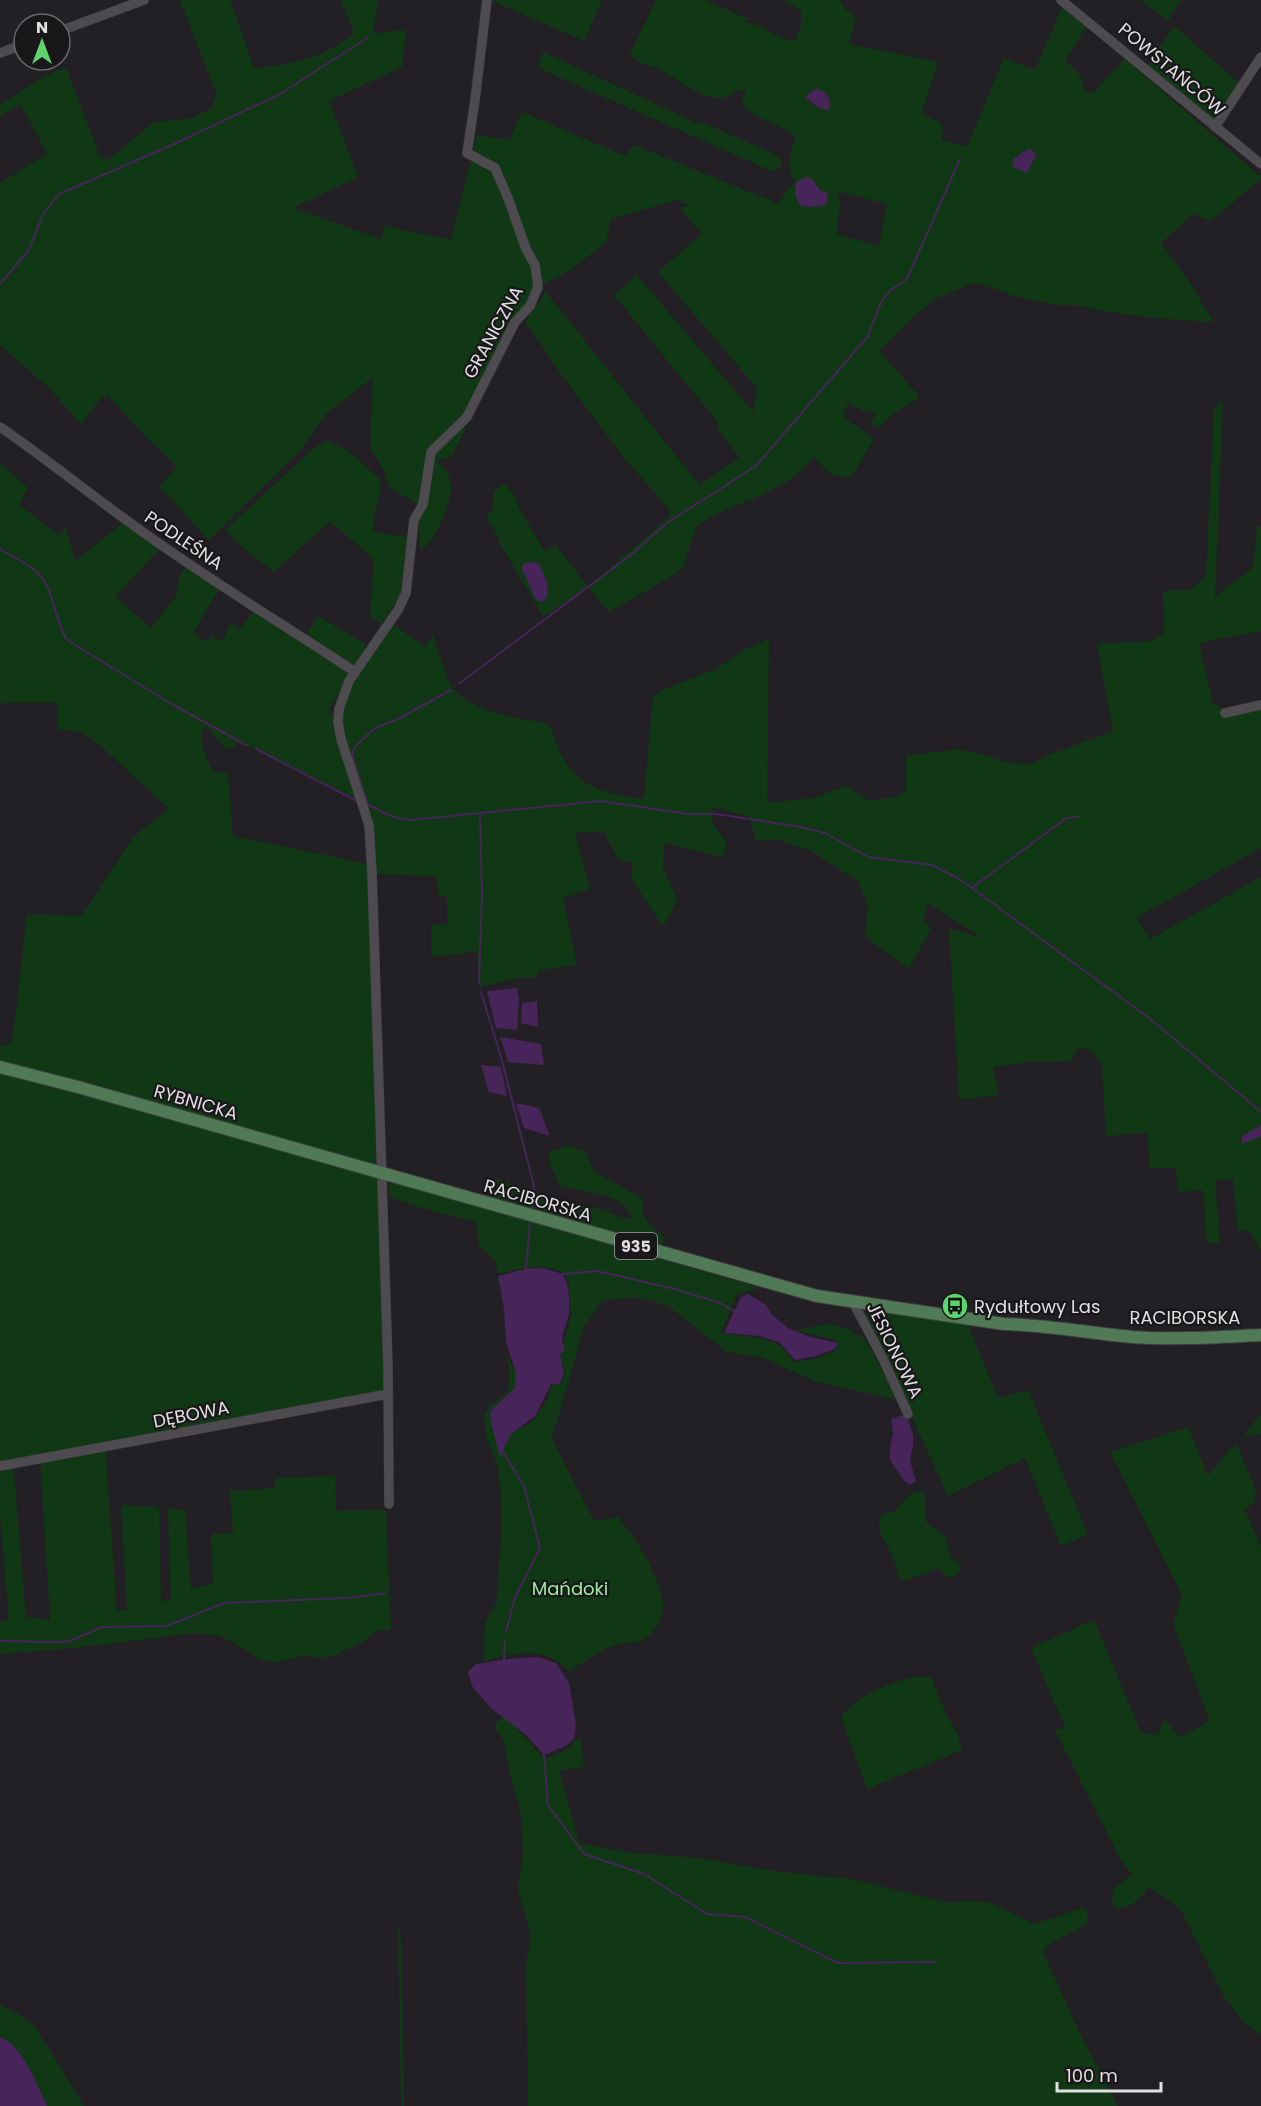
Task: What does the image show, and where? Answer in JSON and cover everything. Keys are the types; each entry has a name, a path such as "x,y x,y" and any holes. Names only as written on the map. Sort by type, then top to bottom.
{"main road":[{"name":"RYBNICKA","path":"0,1067 381,1174"},
{"name":"RACIBORSKA","path":"381,1174 817,1296 1004,1324 1028,1324 1132,1337 1185,1339 1261,1335"}],"street":[{"path":"72,27 144,0"},
{"name":"GRANICZNA","path":"355,672 398,610 406,593 414,520 423,504 431,452 467,417 515,322 530,306 538,287 534,265 495,168 466,153 476,100 487,0"},
{"name":"POWSTAŃCÓW","path":"1061,0 1261,164"},
{"path":"1215,126 1261,57"},
{"name":"PODLEŚNA","path":"0,427 48,460 129,523 355,672"},
{"path":"355,672 349,681 339,709 338,722 341,739 369,825 378,1006 389,1504"},
{"path":"1225,713 1261,705"},
{"name":"JESIONOWA","path":"853,1302 883,1359 908,1414"},
{"name":"DĘBOWA","path":"0,1466 388,1394"}],"green space":[{"path":"180,0 230,0 254,68 294,62 332,48 354,33 341,0 378,0 373,34 406,29 402,67 329,101 358,177 293,208 381,239 385,226 451,240 477,135 510,140 522,112 625,156 634,145 779,204 788,188 796,183 791,172 790,160 796,137 745,107 742,101 746,90 739,90 720,98 704,95 657,68 640,63 630,54 656,0 704,0 749,19 744,22 796,41 801,26 801,11 784,0 840,0 845,9 856,17 849,44 938,62 921,114 940,122 943,128 942,140 967,147 1004,58 1035,70 1062,7 1086,27 1065,60 1079,74 1085,92 1093,93 1125,59 1261,179 1211,221 1193,214 1161,243 1189,281 1213,322 1153,318 1076,305 1055,305 1017,297 980,284 971,284 937,298 910,320 879,351 920,397 891,415 878,428 871,425 875,416 874,412 862,410 849,403 844,410 845,419 870,435 873,441 852,476 840,477 830,473 814,456 785,483 696,526 681,570 609,612 588,587 670,516 670,511 623,456 560,373 525,321 546,292 699,485 739,458 716,426 719,424 614,295 637,275 753,412 757,388 658,272 702,234 679,207 690,206 677,200 611,219 606,242 569,271 533,289 464,414 467,425 452,456 437,461 450,478 451,492 437,531 426,546 420,550 419,505 389,487 384,471 370,447 373,377 325,415 301,450 209,540 159,486 177,467 108,395 100,399 81,424 49,388 0,345 0,283 32,261 0,282 0,183 47,154 21,104 0,116 0,105 43,77 54,72 68,72 100,157 108,160 153,123 192,118 211,109 217,95","holes":["815,89 828,96 824,110 808,101 809,93","836,191 887,204 880,239 884,230 878,246 837,234 840,201"]},
{"path":"490,0 602,0 584,41"},
{"path":"1140,0 1181,0 1168,21"},
{"path":"1174,26 1240,84 1215,123 1147,66"},
{"path":"543,52 699,124 702,122 774,154 780,158 782,163 780,167 772,171 538,68"},
{"path":"1223,402 1215,598 1253,567 1257,526 1261,527 1261,631 1199,643 1213,704 1223,708 1225,715 1261,708 1261,848 1136,918 1150,939 1261,877 1261,1252 1250,1231 1238,1231 1233,1179 1215,1181 1220,1243 1207,1243 1203,1190 1178,1192 1176,1168 1150,1168 1147,1133 1106,1136 1102,1063 1088,1048 1077,1049 1071,1061 1028,1062 993,1067 999,1095 959,1099 949,928 982,938 928,903 923,922 931,928 909,969 865,937 868,905 858,881 811,851 778,840 756,840 749,817 713,807 712,822 727,844 722,857 664,843 663,868 677,900 663,927 631,878 633,863 618,859 603,831 575,833 590,889 563,898 577,965 540,970 538,977 516,978 479,987 477,951 431,957 431,925 447,924 447,897 438,895 438,877 372,873 369,825 338,722 359,670 392,624 426,647 433,634 447,677 461,696 484,709 549,724 564,759 577,776 597,789 632,798 644,798 653,696 667,688 716,669 746,649 769,639 767,803 813,798 847,786 869,801 895,797 906,792 906,756 958,749 1008,763 1033,764 1048,755 1113,731 1097,644 1150,641 1162,635 1163,591 1190,590 1206,577 1214,407"},
{"path":"327,441 344,448 379,478 381,491 375,510 373,532 408,537 400,596 380,626 379,621 370,617 374,559 332,523 329,522 274,572 242,547 225,530 314,448"},
{"path":"0,463 28,488 19,505 59,535 66,528 75,561 123,523 160,548 115,597 151,628 176,596 180,576 187,565 220,588 193,633 207,642 211,636 222,641 231,624 240,629 256,608 306,636 318,616 367,645 327,712 323,714 335,711 357,799 252,748 253,746 249,748 238,740 235,747 226,749 207,727 201,731 201,736 209,764 215,774 221,770 228,775 233,836 368,864 376,1167 0,1060 0,1047 11,1043 27,914 81,916 130,842 139,832 169,809 101,746 81,732 58,729 57,703 2,703 0,706"},
{"path":"506,484 544,551 556,545 588,587 543,617 486,518 493,509 493,491"},
{"path":"0,1074 76,1092 378,1176 387,1390 105,1444 117,1611 127,1609 121,1505 159,1507 161,1602 171,1599 168,1508 185,1510 191,1589 213,1583 211,1534 233,1533 230,1491 275,1488 275,1478 335,1476 336,1511 386,1510 391,1630 376,1631 364,1641 333,1656 317,1658 309,1655 275,1662 261,1660 217,1635 194,1633 75,1648 0,1654 0,1622 9,1619 0,1514","holes":["40,1456 50,1620 26,1617 13,1461"]},
{"path":"569,1146 585,1151 595,1172 643,1199 644,1217 665,1237 658,1252 496,1207 486,1190 488,1183 499,1179 537,1193 633,1219 621,1203 612,1198 560,1186 550,1165 550,1151"},
{"name":"Mańdoki","path":"393,1181 760,1288 737,1294 721,1333 759,1338 779,1344 794,1362 818,1358 837,1350 838,1341 796,1330 828,1324 846,1328 865,1339 899,1400 817,1382 761,1357 727,1352 668,1306 637,1297 602,1301 584,1327 551,1437 594,1521 618,1517 639,1546 652,1569 661,1592 663,1608 661,1618 653,1632 645,1639 612,1646 569,1671 558,1662 538,1654 518,1654 483,1661 485,1624 496,1603 501,1540 501,1491 498,1467 486,1436 484,1415 489,1406 508,1390 510,1372 506,1355 515,1370 515,1388 490,1411 500,1456 511,1434 522,1426 523,1429 529,1425 538,1414 553,1384 560,1385 565,1373 560,1356 571,1315 569,1284 565,1273 548,1268 523,1268 498,1274 495,1261 479,1246 476,1222 389,1197 389,1185"},
{"path":"875,1310 967,1323 998,1398 1028,1390 1088,1535 1061,1546 1025,1458 948,1496 866,1316"},
{"path":"1261,1413 1261,1433 1243,1437"},
{"path":"1188,1427 1208,1476 1230,1449 1237,1445 1256,1491 1254,1502 1245,1510 1261,1547 1261,2034 1245,2024 1223,1995 1181,1910 1148,1887 1133,1903 1119,1909 1113,1906 1114,1890 1132,1875 1121,1860 1054,1729 1066,1729 1031,1648 1094,1620 1141,1733 1158,1735 1164,1719 1180,1737 1210,1721 1175,1629 1174,1622 1182,1595 1110,1452"},
{"path":"917,1491 926,1494 925,1521 946,1538 951,1559 961,1563 959,1572 954,1577 944,1575 939,1568 907,1580 899,1579 893,1558 880,1533 880,1519 882,1514 895,1511 906,1498"},
{"path":"914,1677 931,1677 946,1714 958,1735 962,1750 867,1789 841,1717 847,1709 864,1697 894,1683"},
{"path":"504,1715 544,1758 564,1751 580,1736 584,1767 560,1770 579,1843 632,1853 700,1858 773,1871 856,1880 948,1903 988,1902 1034,1924 1083,1908 1087,1911 1088,1924 1048,1944 1043,1952 1080,2034 1118,2106 528,2106 526,1962 530,1943 529,1928 518,1889 523,1854 521,1815 504,1741 494,1726"},
{"path":"398,1922 401,1940 404,2106 401,2106"},
{"path":"0,2005 34,2025 84,2106 47,2106 22,2057 8,2041 0,2037"}],"shaded area":[{"path":"815,89 828,96 829,110 816,106 805,96"},
{"path":"1030,148 1036,155 1027,173 1013,167 1013,159"},
{"path":"805,177 812,179 820,190 827,193 826,205 811,207 799,205 795,192 796,183"},
{"path":"525,563 539,564 547,582 547,597 542,602 536,600 521,567"},
{"path":"517,988 519,1000 517,1030 496,1028 487,991"},
{"path":"537,1001 538,1027 521,1023 522,1003"},
{"path":"500,1037 541,1044 544,1065 508,1062"},
{"path":"481,1065 501,1067 507,1096 489,1092"},
{"path":"516,1103 539,1108 550,1136 524,1128"},
{"path":"1261,1125 1261,1136 1242,1144 1242,1136"},
{"path":"543,1268 563,1274 568,1288 569,1313 562,1340 565,1350 560,1355 564,1373 560,1384 551,1384 535,1416 511,1434 500,1457 490,1411 515,1388 515,1370 506,1342 504,1309 498,1276 526,1269"},
{"path":"748,1294 766,1305 771,1314 788,1328 810,1337 838,1343 836,1348 817,1356 795,1360 779,1342 760,1336 724,1333 741,1297"},
{"path":"906,1414 913,1435 910,1461 916,1481 910,1485 904,1481 890,1460 893,1433 891,1419"},
{"path":"538,1657 556,1663 569,1683 576,1725 574,1739 566,1746 544,1755 526,1735 492,1709 472,1686 468,1672 476,1664"},
{"path":"0,2037 8,2041 22,2057 47,2106 0,2106"}],"waterway":[{"path":"0,284 29,250 43,214 59,194 172,145 280,94 367,38"},
{"path":"460,683 628,557 667,523 756,466 868,336 887,293 907,279 960,159"},
{"path":"0,549 40,575 48,589 67,640 170,703 246,745"},
{"path":"451,690 398,719 375,728 355,747 352,755 368,805 392,816 410,820 601,801 688,814 716,814 801,827 825,833 868,857 932,865 961,880 1153,1021 1261,1112"},
{"path":"256,749 355,800"},
{"path":"480,814 482,896 480,984"},
{"path":"973,887 1065,819 1079,816"},
{"path":"481,992 501,1057 534,1186 532,1210"},
{"path":"526,1269 530,1223"},
{"path":"563,1274 597,1271 675,1289 720,1303 734,1311"},
{"path":"503,1452 524,1486 540,1548 515,1597 506,1632"},
{"path":"0,1641 70,1641 102,1627 167,1626 224,1603 347,1598 385,1593"},
{"path":"504,1660 505,1640"},
{"path":"544,1755 548,1805 584,1854 644,1874 707,1914 745,1917 838,1963 936,1962"}],"place":[{"name":"Rydułtowy Las","path":"955,1306"}]}
